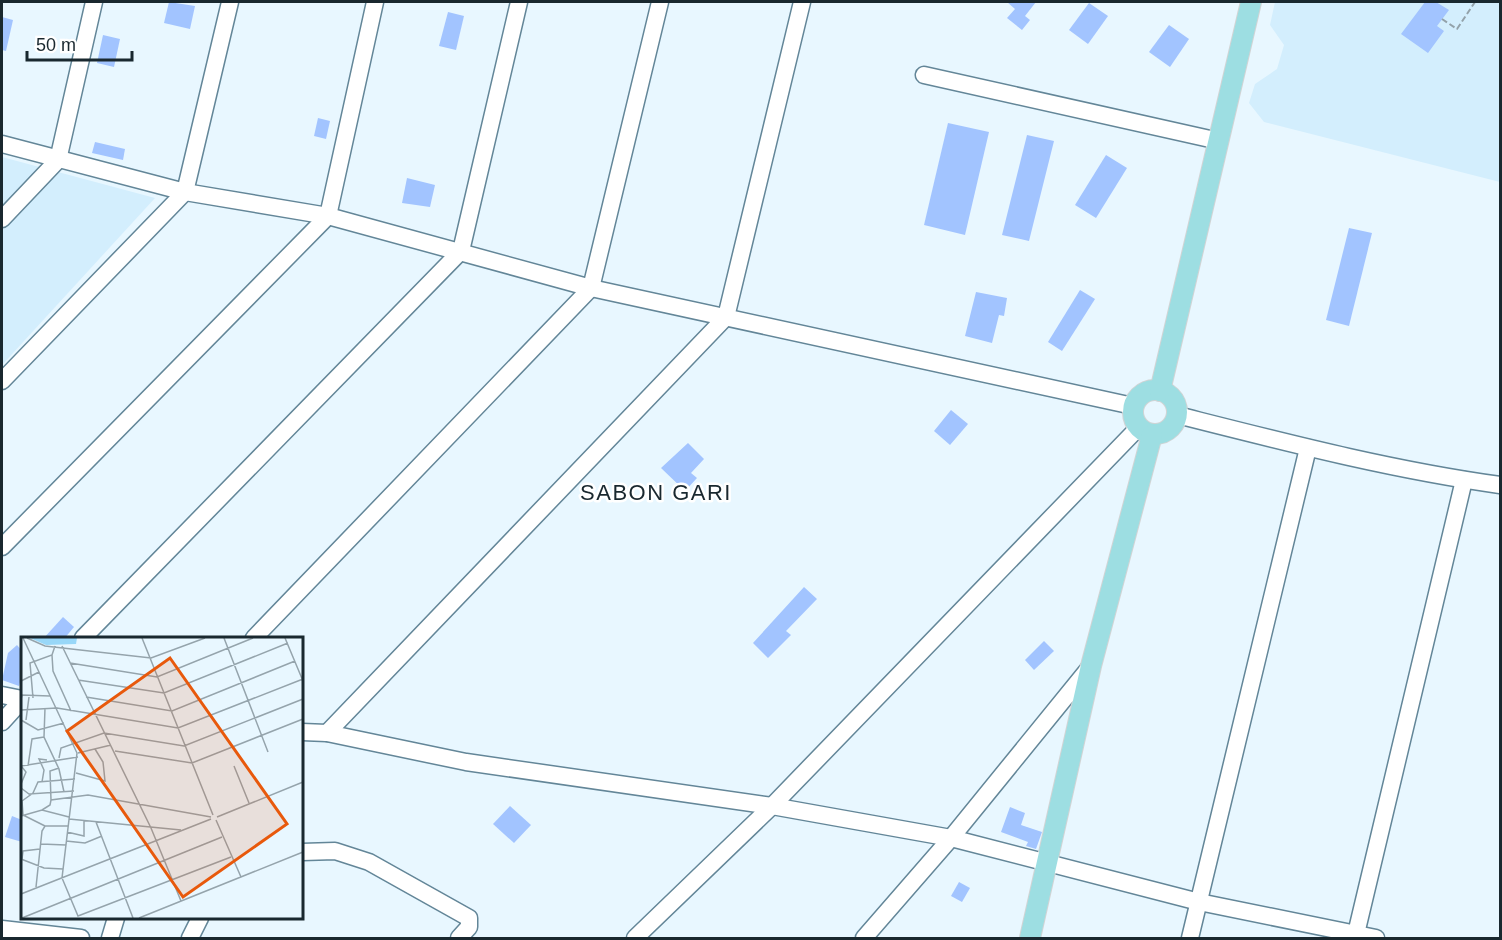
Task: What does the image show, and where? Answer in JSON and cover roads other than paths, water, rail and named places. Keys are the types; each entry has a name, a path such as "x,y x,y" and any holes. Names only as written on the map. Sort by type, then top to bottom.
{"main road":[{"path":"1160,391 1251,2"},
{"path":"1160,391 1171,397 1177,415 1171,428 1166,432 1145,431 1132,417 1133,406 1141,394 1160,391"},
{"path":"1030,939 1145,431"}],"street":[{"path":"2,219 58,160 94,2"},
{"path":"2,381 185,192 230,2"},
{"path":"2,548 328,216 375,2"},
{"path":"85,637 461,251 519,2"},
{"path":"256,637 591,288 660,2"},
{"path":"327,733 726,317 802,2"},
{"path":"924,75 1219,141"},
{"path":"2,144 185,192 328,216 591,288 1133,406"},
{"path":"1177,415 1308,448 1464,480 1500,485"},
{"path":"635,939 772,806 1145,431"},
{"path":"1190,939 1308,448"},
{"path":"1355,937 1464,480"},
{"path":"864,939 951,838 1091,666"},
{"path":"2,695 21,700"},
{"path":"2,722 21,701"},
{"path":"303,732 327,733 466,762 772,806 951,838 1199,902 1355,937 1376,939"},
{"path":"303,852 334,851 369,862 469,918 469,927 459,939"},
{"path":"110,939 116,919"},
{"path":"190,939 200,919"},
{"path":"2,929 81,939"}],"district":[{"name":"SABON GARI","path":"656,492"}]}
